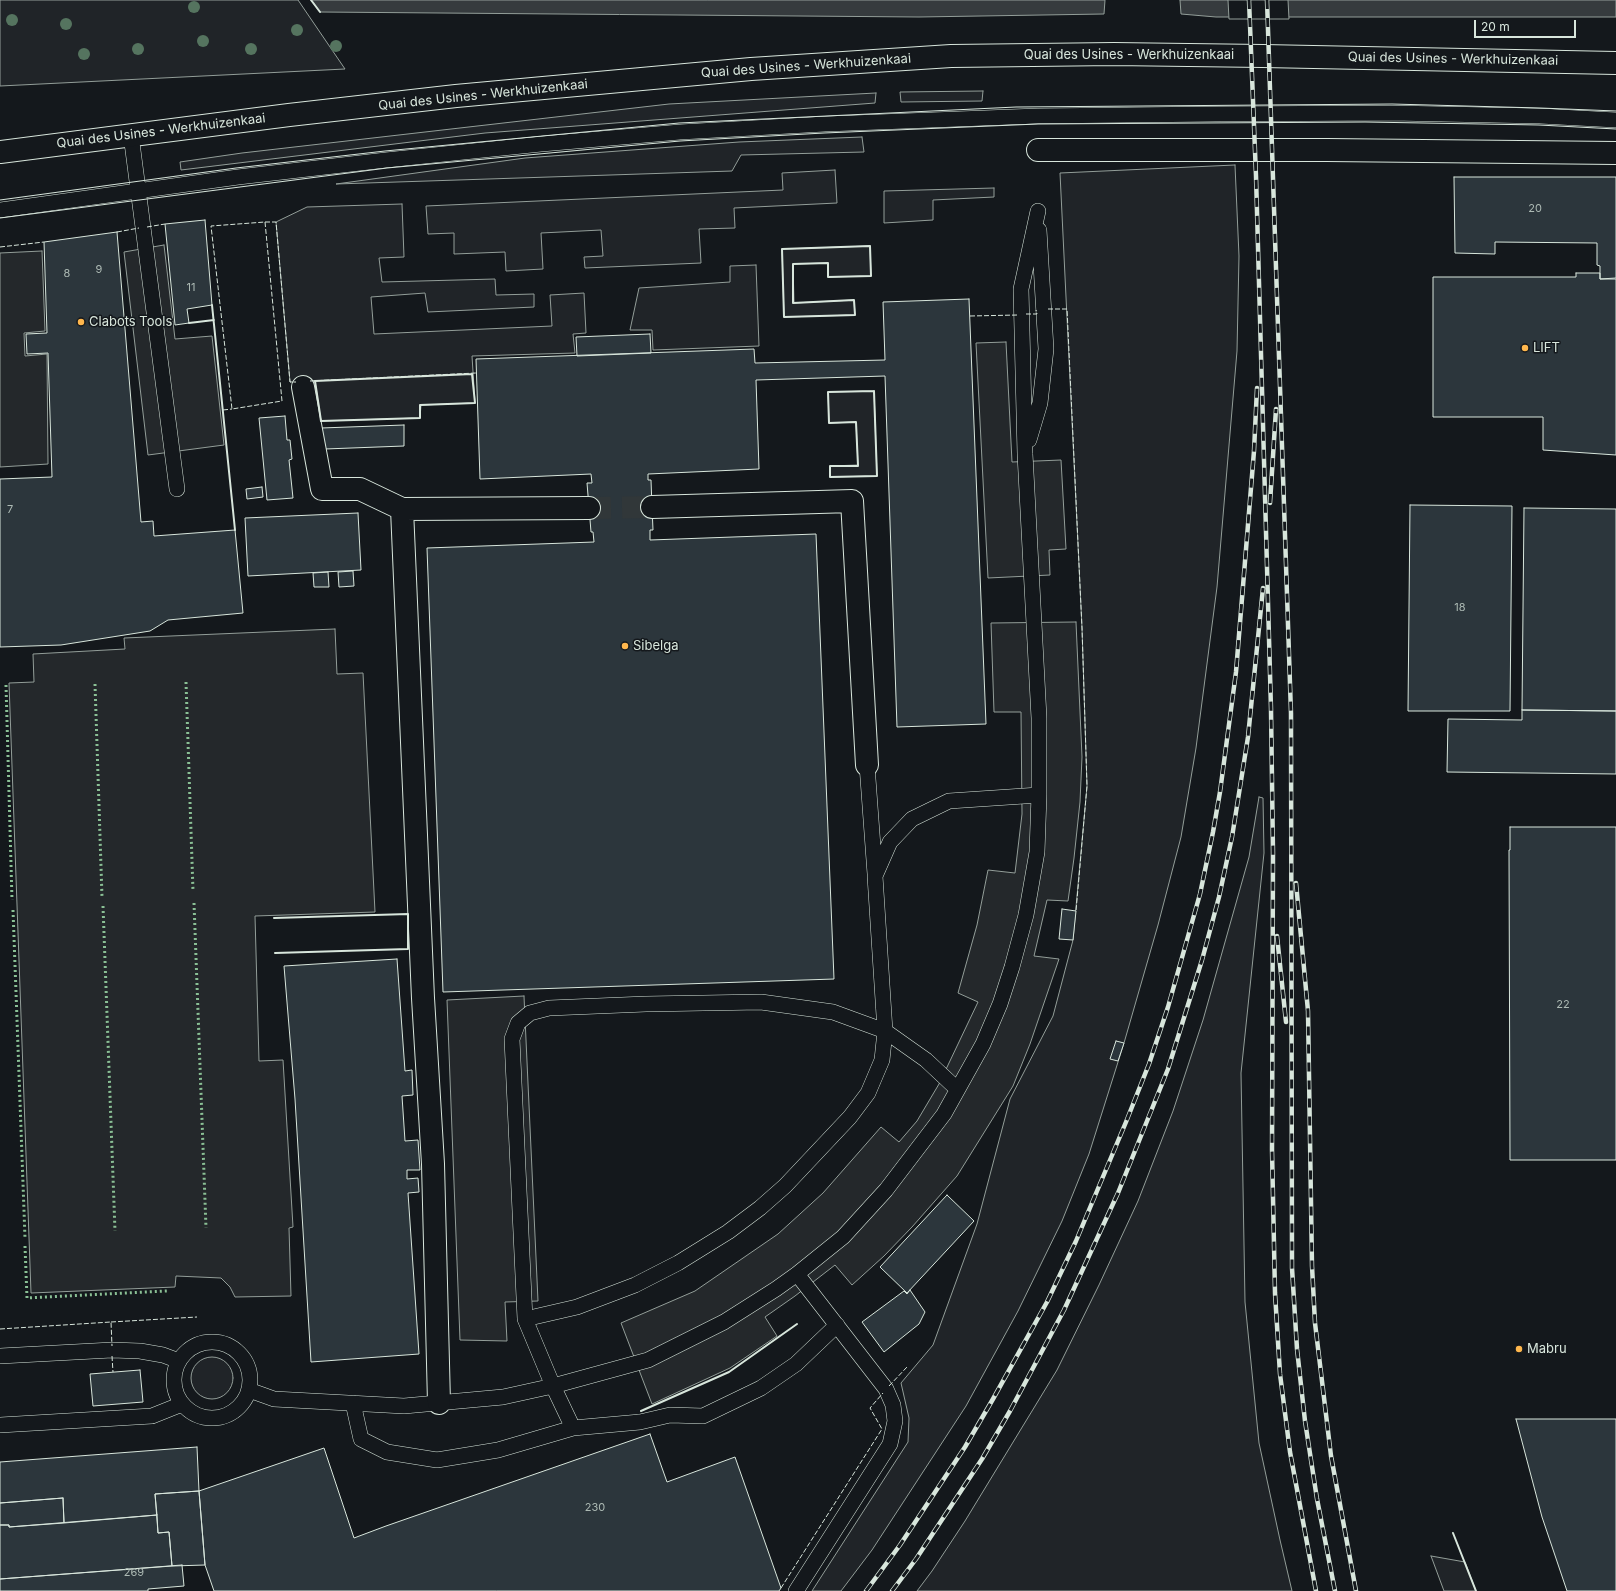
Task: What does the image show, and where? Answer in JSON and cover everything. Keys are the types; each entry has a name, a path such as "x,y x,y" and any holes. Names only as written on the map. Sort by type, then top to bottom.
{"street":[{"name":"Quai des Usines - Werkhuizenkaai","path":"0,152 456,96 751,69 951,56 1114,54 1232,55 1616,63"},
{"path":"1038,150 1327,150 1616,153"},
{"path":"303,387 322,489 360,489 402,509 589,508"},
{"path":"652,507 852,501 867,765"},
{"path":"402,509 423,998 433,1164 439,1403"}],"lane":[{"path":"0,210 238,177 541,144 680,132 825,124 1038,116 1407,114 1540,116 1616,120"},
{"path":"131,135 177,489"},
{"path":"249,1390 274,1399 404,1406 503,1397 553,1386 648,1360 724,1322 797,1274 843,1237 886,1190 944,1114 983,1044 1000,1004 1012,967 1026,915 1037,852 1039,718 1025,454 1021,289 1038,211 1046,349 1040,403 1025,454"},
{"path":"525,1319 577,1307 635,1285 678,1264 728,1232 760,1208 785,1186 850,1117 868,1093 882,1060 885,1031 867,765"},
{"path":"875,876 890,842 912,819 949,801 1039,795"},
{"path":"573,1428 553,1386 525,1319 512,1040 518,1023 530,1013 549,1008 646,1004 761,1002 833,1012 885,1031 926,1060 957,1089"},
{"path":"796,1591 890,1444 895,1421 893,1405 886,1389 797,1274"},
{"path":"353,1403 361,1439 387,1452 437,1460 498,1450 573,1428 640,1422 670,1415 703,1416 761,1388 796,1364 837,1325"},
{"path":"206,1342 219,1342 231,1346 241,1354 248,1366 251,1378 249,1390 244,1402 235,1411 224,1417 212,1418 199,1416 188,1410 182,1404 175,1390 174,1377 179,1361 194,1345 206,1342"},
{"path":"0,1356 112,1350 140,1351 163,1355 179,1361"},
{"path":"0,1425 152,1416 182,1404"}],"shaded area":[{"path":"0,0 298,0 345,69 0,86"},
{"path":"311,0 1105,0 1104,14 919,17 320,12"},
{"path":"1180,0 1616,0 1616,17 1216,17 1181,14"},
{"path":"983,91 982,101 901,102 900,92"},
{"path":"876,93 875,103 485,133 181,170 180,162 242,153 669,104"},
{"path":"862,137 864,152 741,155 732,171 336,184 525,158 739,142"},
{"path":"1235,165 1239,256 1237,351 1217,587 1196,748 1181,837 1158,925 1124,1043 1089,1154 1062,1221 1018,1311 966,1406 872,1550 841,1591 812,1591 908,1442 909,1418 901,1383 933,1345 977,1224 1010,1099 1053,1016 1073,940 1087,786 1082,628 1060,173"},
{"path":"835,170 837,203 734,208 735,228 699,229 701,263 585,268 584,257 603,256 601,230 541,233 543,269 506,271 505,252 454,254 454,233 428,234 426,206 783,190 782,173"},
{"path":"994,188 994,197 933,200 933,220 884,223 884,191"},
{"path":"402,204 404,257 379,258 382,282 495,279 496,295 534,294 534,307 428,312 425,293 371,297 374,334 552,326 550,295 584,293 586,333 573,334 575,353 472,356 475,403 421,405 420,418 321,421 315,381 290,382 276,222 307,207"},
{"path":"164,245 175,339 212,336 224,445 148,455 124,252"},
{"path":"870,246 871,276 828,277 828,263 793,264 794,303 854,300 855,315 784,317 782,249"},
{"path":"42,251 45,331 24,333 25,356 47,354 48,464 0,467 0,253"},
{"path":"756,265 759,346 653,350 652,330 630,330 639,288 730,282 730,266"},
{"path":"1006,342 1012,462 1061,460 1066,549 1049,550 1050,575 988,578 976,343"},
{"path":"874,391 877,476 830,477 830,466 858,465 856,422 829,423 828,392"},
{"path":"1076,622 1082,757 1080,802 1074,858 1068,901 1047,900 1034,956 1059,959 1030,1044 1013,1086 957,1176 912,1227 884,1256 852,1285 835,1265 765,1317 777,1336 730,1368 652,1404 621,1323 695,1291 778,1234 823,1193 881,1127 899,1142 917,1121 939,1084 978,1002 958,993 977,925 988,870 1015,873 1022,814 1021,712 994,712 991,623"},
{"path":"335,629 337,674 363,673 375,912 255,916 259,1061 283,1060 293,1227 289,1228 291,1296 235,1297 230,1287 221,1278 176,1276 175,1287 31,1293 9,683 34,682 33,654 125,649 124,638"},
{"path":"1259,797 1263,798 1264,853 1241,1073 1245,1302 1259,1443 1292,1591 917,1591 965,1521 1057,1370 1138,1201 1173,1111 1203,1020 1249,857"},
{"path":"524,996 538,1301 505,1302 507,1341 460,1340 447,1000"},
{"path":"208,1357 216,1357 224,1360 230,1366 233,1378 230,1390 224,1396 216,1399 208,1399 200,1396 194,1390 191,1382 191,1374 194,1366 200,1360"},
{"path":"1431,1556 1465,1562 1476,1591 1444,1591"}],"pier":[{"path":"1228,0 1288,0 1289,19 1229,19"}],"building":[{"path":"1454,177 1616,177 1616,278 1600,279 1600,266 1597,265 1597,243 1495,242 1495,254 1455,253"},
{"path":"205,220 212,305 187,309 189,323 175,325 165,224"},
{"path":"117,232 141,522 153,521 154,536 235,530 243,613 168,620 150,631 61,645 0,647 0,479 52,477 48,353 27,354 26,334 47,333 44,242"},
{"name":"LIFT","path":"1576,273 1600,273 1600,279 1616,279 1616,455 1543,450 1543,417 1433,417 1433,277 1576,277"},
{"name":"Sibelga","path":"969,299 986,724 897,727 885,376 756,380 759,469 648,474 648,480 651,480 653,530 650,530 650,540 816,534 834,979 443,992 427,548 594,542 593,532 591,532 587,483 592,483 591,474 480,479 476,359 754,349 755,363 885,360 883,302"},
{"path":"650,334 651,353 577,356 576,337"},
{"path":"285,416 287,440 290,440 292,459 289,460 293,498 267,500 259,418"},
{"path":"404,425 404,446 325,449 321,428"},
{"path":"262,487 263,497 247,499 246,489"},
{"path":"1410,505 1512,506 1510,711 1408,711"},
{"path":"1524,508 1616,509 1616,711 1522,710"},
{"path":"358,513 361,570 248,576 245,518"},
{"path":"353,571 354,586 339,587 338,572"},
{"path":"328,572 329,587 314,587 313,573"},
{"path":"1522,710 1616,711 1616,774 1447,772 1448,719 1522,720"},
{"path":"1510,827 1616,827 1616,1160 1510,1160"},
{"path":"1062,909 1076,911 1073,940 1059,939"},
{"path":"397,959 405,1071 412,1070 413,1095 402,1096 405,1141 418,1140 420,1170 407,1170 407,1179 418,1178 419,1192 408,1193 419,1354 311,1362 295,1099 284,966"},
{"path":"1116,1041 1124,1043 1118,1061 1110,1059"},
{"path":"947,1195 974,1221 907,1293 880,1267"},
{"path":"910,1290 925,1312 919,1324 884,1352 862,1322 904,1291 907,1294"},
{"path":"140,1370 143,1402 93,1406 90,1374"},
{"path":"1516,1419 1616,1419 1616,1591 1567,1591 1542,1517"},
{"path":"650,1434 667,1482 735,1457 781,1588 779,1591 214,1591 205,1565 199,1491 324,1448 354,1538"},
{"path":"197,1447 199,1491 155,1494 157,1515 64,1523 63,1498 0,1503 0,1462"},
{"path":"199,1491 205,1565 172,1566 169,1532 158,1533 155,1494"},
{"path":"63,1498 64,1523 9,1527 9,1525 0,1525 0,1503"},
{"path":"157,1515 158,1533 169,1532 172,1566 0,1579 0,1525 9,1525 9,1527"},
{"path":"182,1565 184,1586 148,1589 148,1591 0,1591 0,1579"}],"tunnel":[{"path":"589,508 652,507"}],"tram line":[{"path":"0,200 236,168 385,151 679,123 1016,107 1392,104 1616,111"},
{"path":"0,218 387,168 680,141 824,133 1038,124 1365,122 1539,125 1616,129"}],"railway":[{"path":"1249,0 1256,176 1271,709 1273,853 1272,1150 1275,1293 1280,1374 1290,1452 1316,1591"},
{"path":"1267,0 1291,713 1292,1268 1297,1349 1305,1421 1317,1499 1335,1591"},
{"path":"866,1591 900,1545 965,1447 1047,1302 1076,1241 1126,1122 1149,1064 1168,1007 1200,894 1220,792 1236,672 1254,451 1257,388"},
{"path":"1270,503 1276,409"},
{"path":"892,1591 916,1559 982,1459 1010,1411 1064,1310 1118,1193 1168,1069 1202,960 1219,897 1232,837 1248,737 1263,588"},
{"path":"1296,883 1308,1011 1312,1266 1315,1323 1331,1456 1356,1591"},
{"path":"1277,936 1286,1022"}],"hedge":[{"path":"186,682 193,891"},
{"path":"95,684 102,897"},
{"path":"6,685 12,900"},
{"path":"194,903 206,1228"},
{"path":"103,906 115,1231"},
{"path":"13,910 25,1238"},
{"path":"25,1246 27,1298 167,1291"}],"fence":[{"path":"265,222 282,401 232,409 211,226 265,222"},
{"path":"265,222 276,222 290,382 296,382"},
{"path":"147,227 165,224"},
{"path":"117,232 139,228"},
{"path":"0,247 44,242"},
{"path":"1048,309 1067,309 1082,628 1087,786 1076,911"},
{"path":"1026,314 1037,314 1036,310"},
{"path":"970,316 1018,315"},
{"path":"310,381 476,373"},
{"path":"223,410 232,409"},
{"path":"111,1322 197,1317"},
{"path":"0,1329 111,1322 112,1346"},
{"path":"112,1356 113,1372"},
{"path":"889,1386 907,1367"},
{"path":"781,1588 882,1429 870,1408 883,1393"}],"wall":[{"path":"311,0 320,12"},
{"path":"870,246 871,276 828,277 828,263 793,264 793,303 854,300 855,315 784,317 782,249 870,246"},
{"path":"212,305 235,530"},
{"path":"189,323 214,320"},
{"path":"472,374 475,403 420,405 420,418 321,421 315,381 472,374"},
{"path":"874,391 877,476 830,477 830,466 858,466 856,422 829,423 828,392 874,391"},
{"path":"274,918 408,914 408,949 275,953"},
{"path":"641,1411 729,1372 797,1324"},
{"path":"1453,1533 1476,1591"}],"place":[{"name":"Clabots Tools","path":"81,322"},
{"name":"LIFT","path":"1525,348"},
{"name":"Sibelga","path":"625,646"},
{"name":"Mabru","path":"1519,1349"}]}
